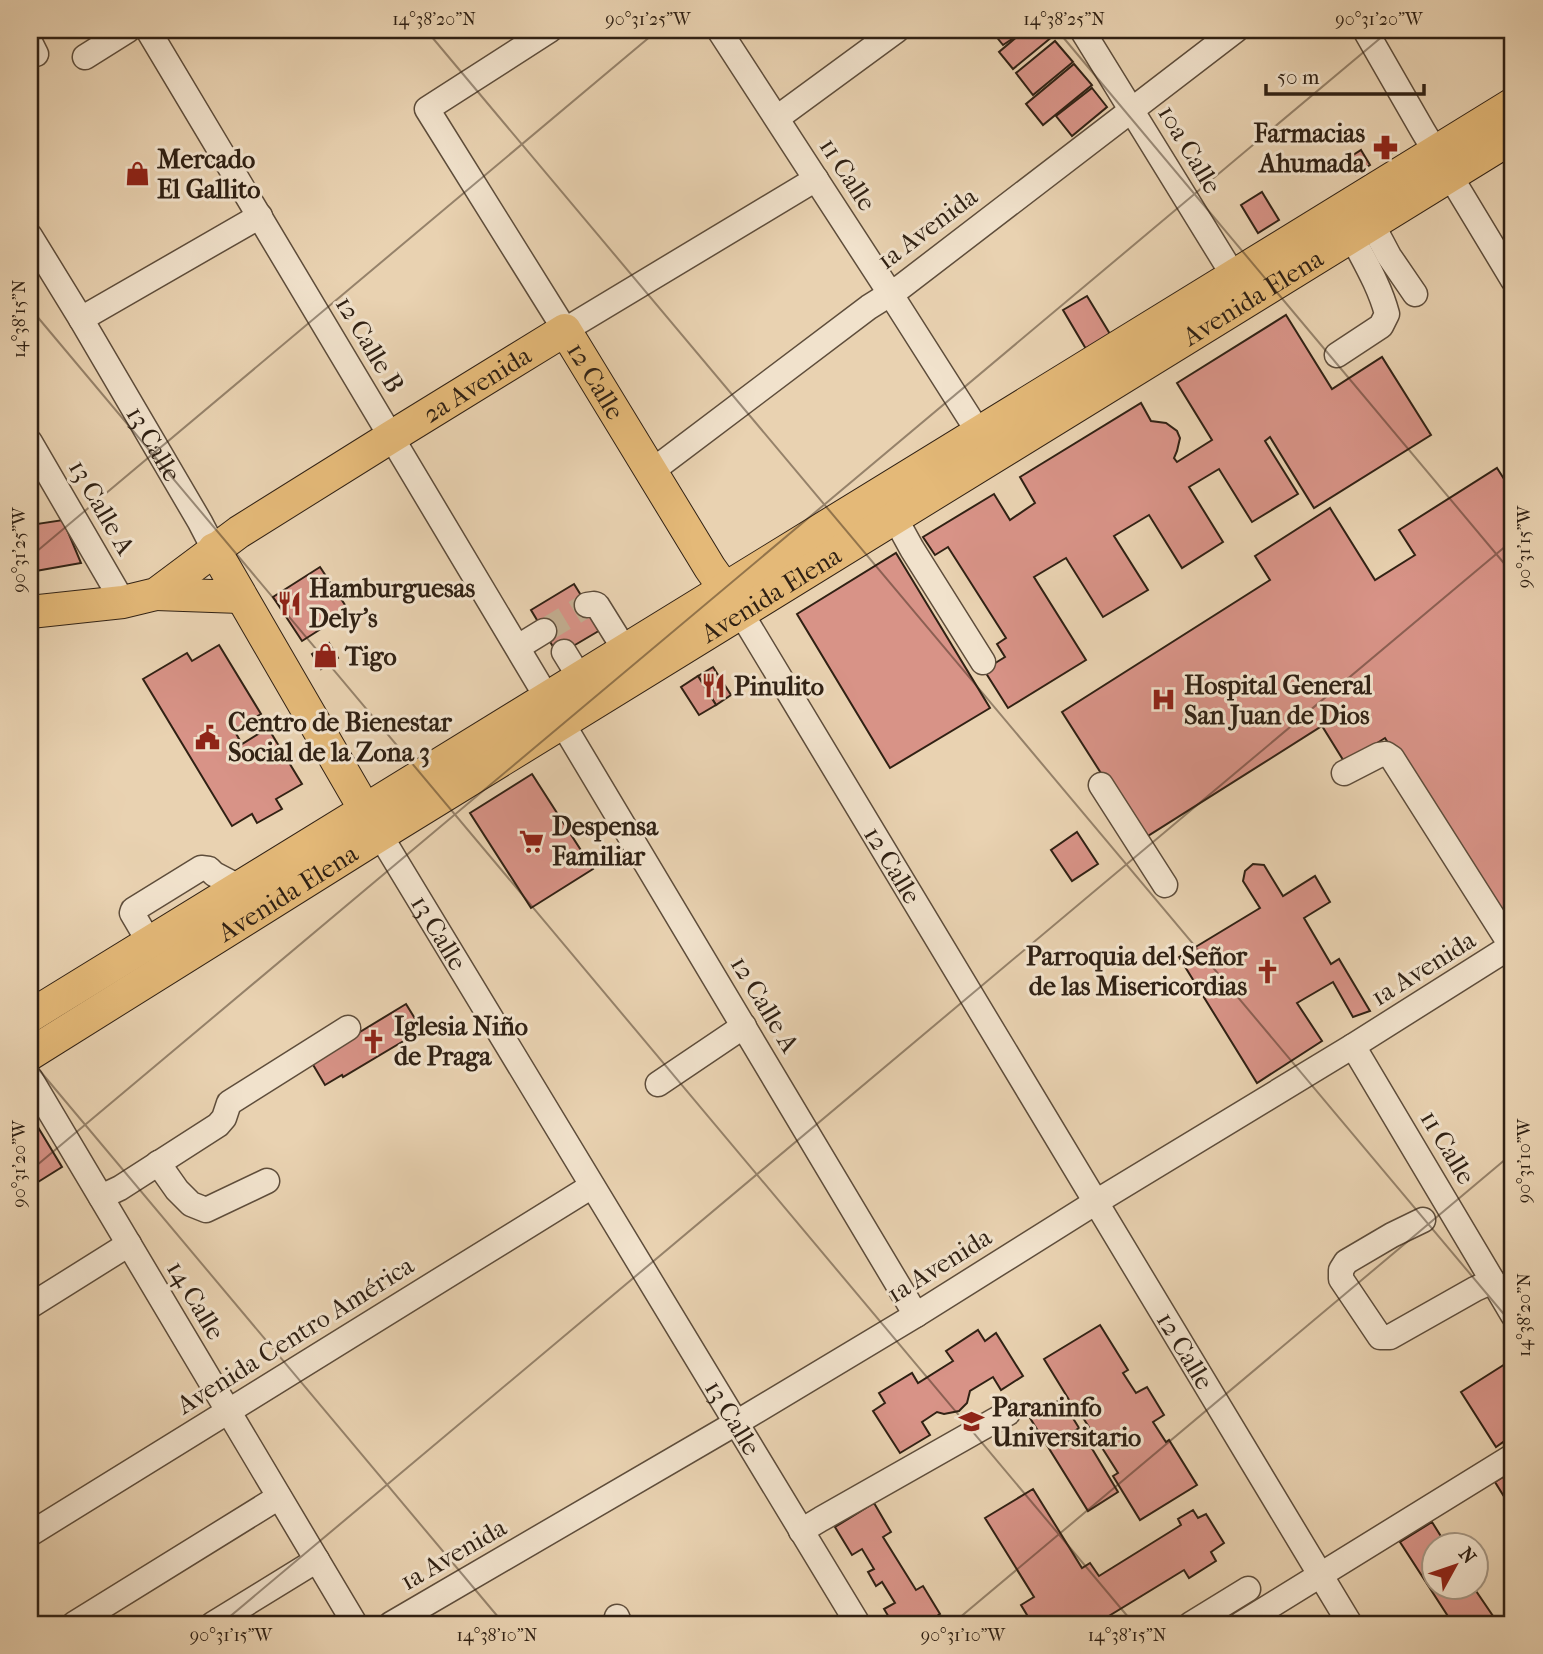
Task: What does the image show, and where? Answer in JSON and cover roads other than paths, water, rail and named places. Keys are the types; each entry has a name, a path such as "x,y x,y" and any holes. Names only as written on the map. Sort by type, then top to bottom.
{"main road":[{"name":"Avenida Elena","path":"1241,288 1362,231 1513,104"},
{"name":"Avenida Elena","path":"30,1054 372,823 1443,164 1513,137"},
{"name":"2a Avenida","path":"156,594 214,549 391,436 565,330"},
{"name":"12 Calle","path":"565,330 710,568 733,601"},
{"name":"Avenida Elena","path":"556,710 572,665 625,650 733,601 895,518 986,445"},
{"name":"13 Calle","path":"214,549 372,823"},
{"path":"30,612 123,602 156,594 240,597"},
{"name":"Avenida Elena","path":"30,1016 239,887 372,823"}],"street":[{"path":"85,57 128,30"},
{"name":"12 Calle B","path":"148,30 556,710"},
{"name":"12 Calle","path":"550,30 427,109 565,330"},
{"name":"11 Calle","path":"719,30 986,445"},
{"path":"776,118 897,30"},
{"name":"10a Calle","path":"1082,30 1241,288"},
{"name":"1a Avenida","path":"652,471 869,307 901,287 1236,30"},
{"path":"1371,32 1443,164 1513,280"},
{"name":"2a Avenida","path":"565,330 816,179"},
{"path":"81,319 260,216"},
{"path":"1362,231 1390,256 1415,295"},
{"path":"1337,355 1381,326 1387,314 1370,271 1362,231"},
{"name":"13 Calle","path":"30,236 214,549"},
{"name":"13 Calle A","path":"30,442 123,602"},
{"path":"895,518 912,550 984,662"},
{"name":"12 Calle","path":"733,601 1350,1624"},
{"path":"587,605 597,606 625,650"},
{"path":"518,647 544,631"},
{"name":"12 Calle A","path":"556,710 916,1315"},
{"path":"1344,773 1379,755 1386,754 1392,758 1512,946"},
{"path":"1101,785 1165,885"},
{"name":"13 Calle","path":"372,823 858,1624"},
{"name":"1a Avenida","path":"391,1624 916,1315 1512,946"},
{"path":"658,1084 744,1026"},
{"path":"101,1197 120,1188 218,1125 224,1118 229,1103 348,1028"},
{"name":"11 Calle","path":"1353,1046 1505,1295"},
{"name":"14 Calle","path":"30,1078 355,1624"},
{"path":"158,1163 177,1190 191,1204 206,1210 267,1181"},
{"name":"Avenida Centro América","path":"30,1534 592,1186"},
{"path":"1423,1220 1346,1262 1341,1270 1340,1279 1380,1337 1391,1337 1475,1289 1505,1295"},
{"path":"30,1306 129,1244"},
{"path":"801,1531 1008,1413"},
{"path":"1241,1624 1513,1456"},
{"path":"74,1624 279,1497"},
{"path":"213,1624 317,1560"},
{"path":"1191,1624 1248,1589"}],"tunnel":[{"path":"544,631 587,605"}],"place":[{"name":"Farmacias Ahumada","path":"1385,148"},
{"name":"Mercado El Gallito","path":"137,174"},
{"name":"Hamburguesas Dely's","path":"289,603"},
{"name":"Tigo","path":"325,656"},
{"name":"Pinulito","path":"714,686"},
{"name":"Hospital General San Juan de Dios","path":"1164,700"},
{"name":"Centro de Bienestar Social de la Zona 3","path":"208,737"},
{"name":"Despensa Familiar","path":"532,841"},
{"name":"Parroquia del Señor de las Misericordias","path":"1267,971"},
{"name":"Iglesia Niño de Praga","path":"374,1041"},
{"name":"Paraninfo Universitario","path":"972,1422"}]}
